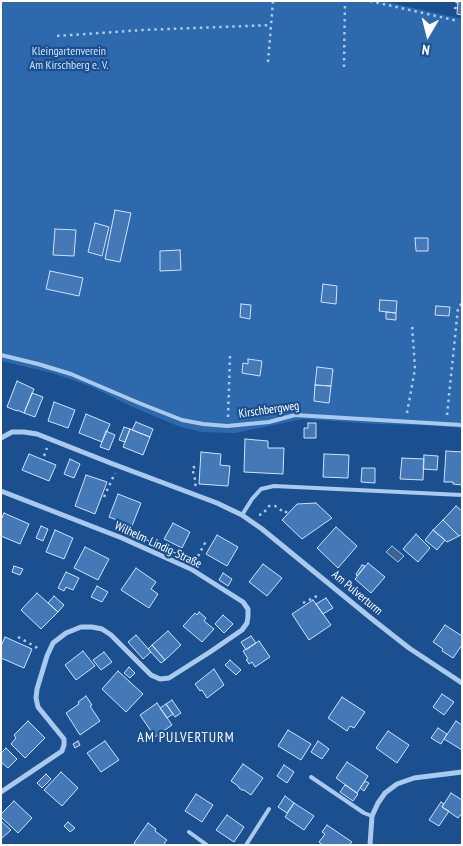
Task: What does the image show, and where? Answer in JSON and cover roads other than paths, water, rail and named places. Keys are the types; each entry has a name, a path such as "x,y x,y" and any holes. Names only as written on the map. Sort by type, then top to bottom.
{"street":[{"name":"Am Pulverturm","path":"1,438 12,432 37,434 217,503 242,515 262,529 409,648 462,684"},
{"name":"Wilhelm-Lindig-Straße","path":"1,491 122,538 191,570 244,602 248,609 247,623 242,630 169,678 160,679 150,675 112,635 102,629 81,627 66,634 54,643 47,656 36,698 38,707 64,739 62,751 1,792"},
{"path":"370,845 372,816 384,793 396,784 414,778 462,772"}],"lane":[{"name":"Kirschbergweg","path":"1,355 71,374 139,404 182,420 203,424 227,426 269,422 295,415 462,425"},
{"path":"242,515 261,489 274,486 462,495"},
{"path":"311,777 364,813 372,816"},
{"path":"246,845 269,809"},
{"path":"189,832 207,845"}],"district":[{"name":"AM PULVERTURM","path":"186,738"}],"park label":[{"name":"Kleingartenverein Am Kirschberg e. V.","path":"69,59"}]}
